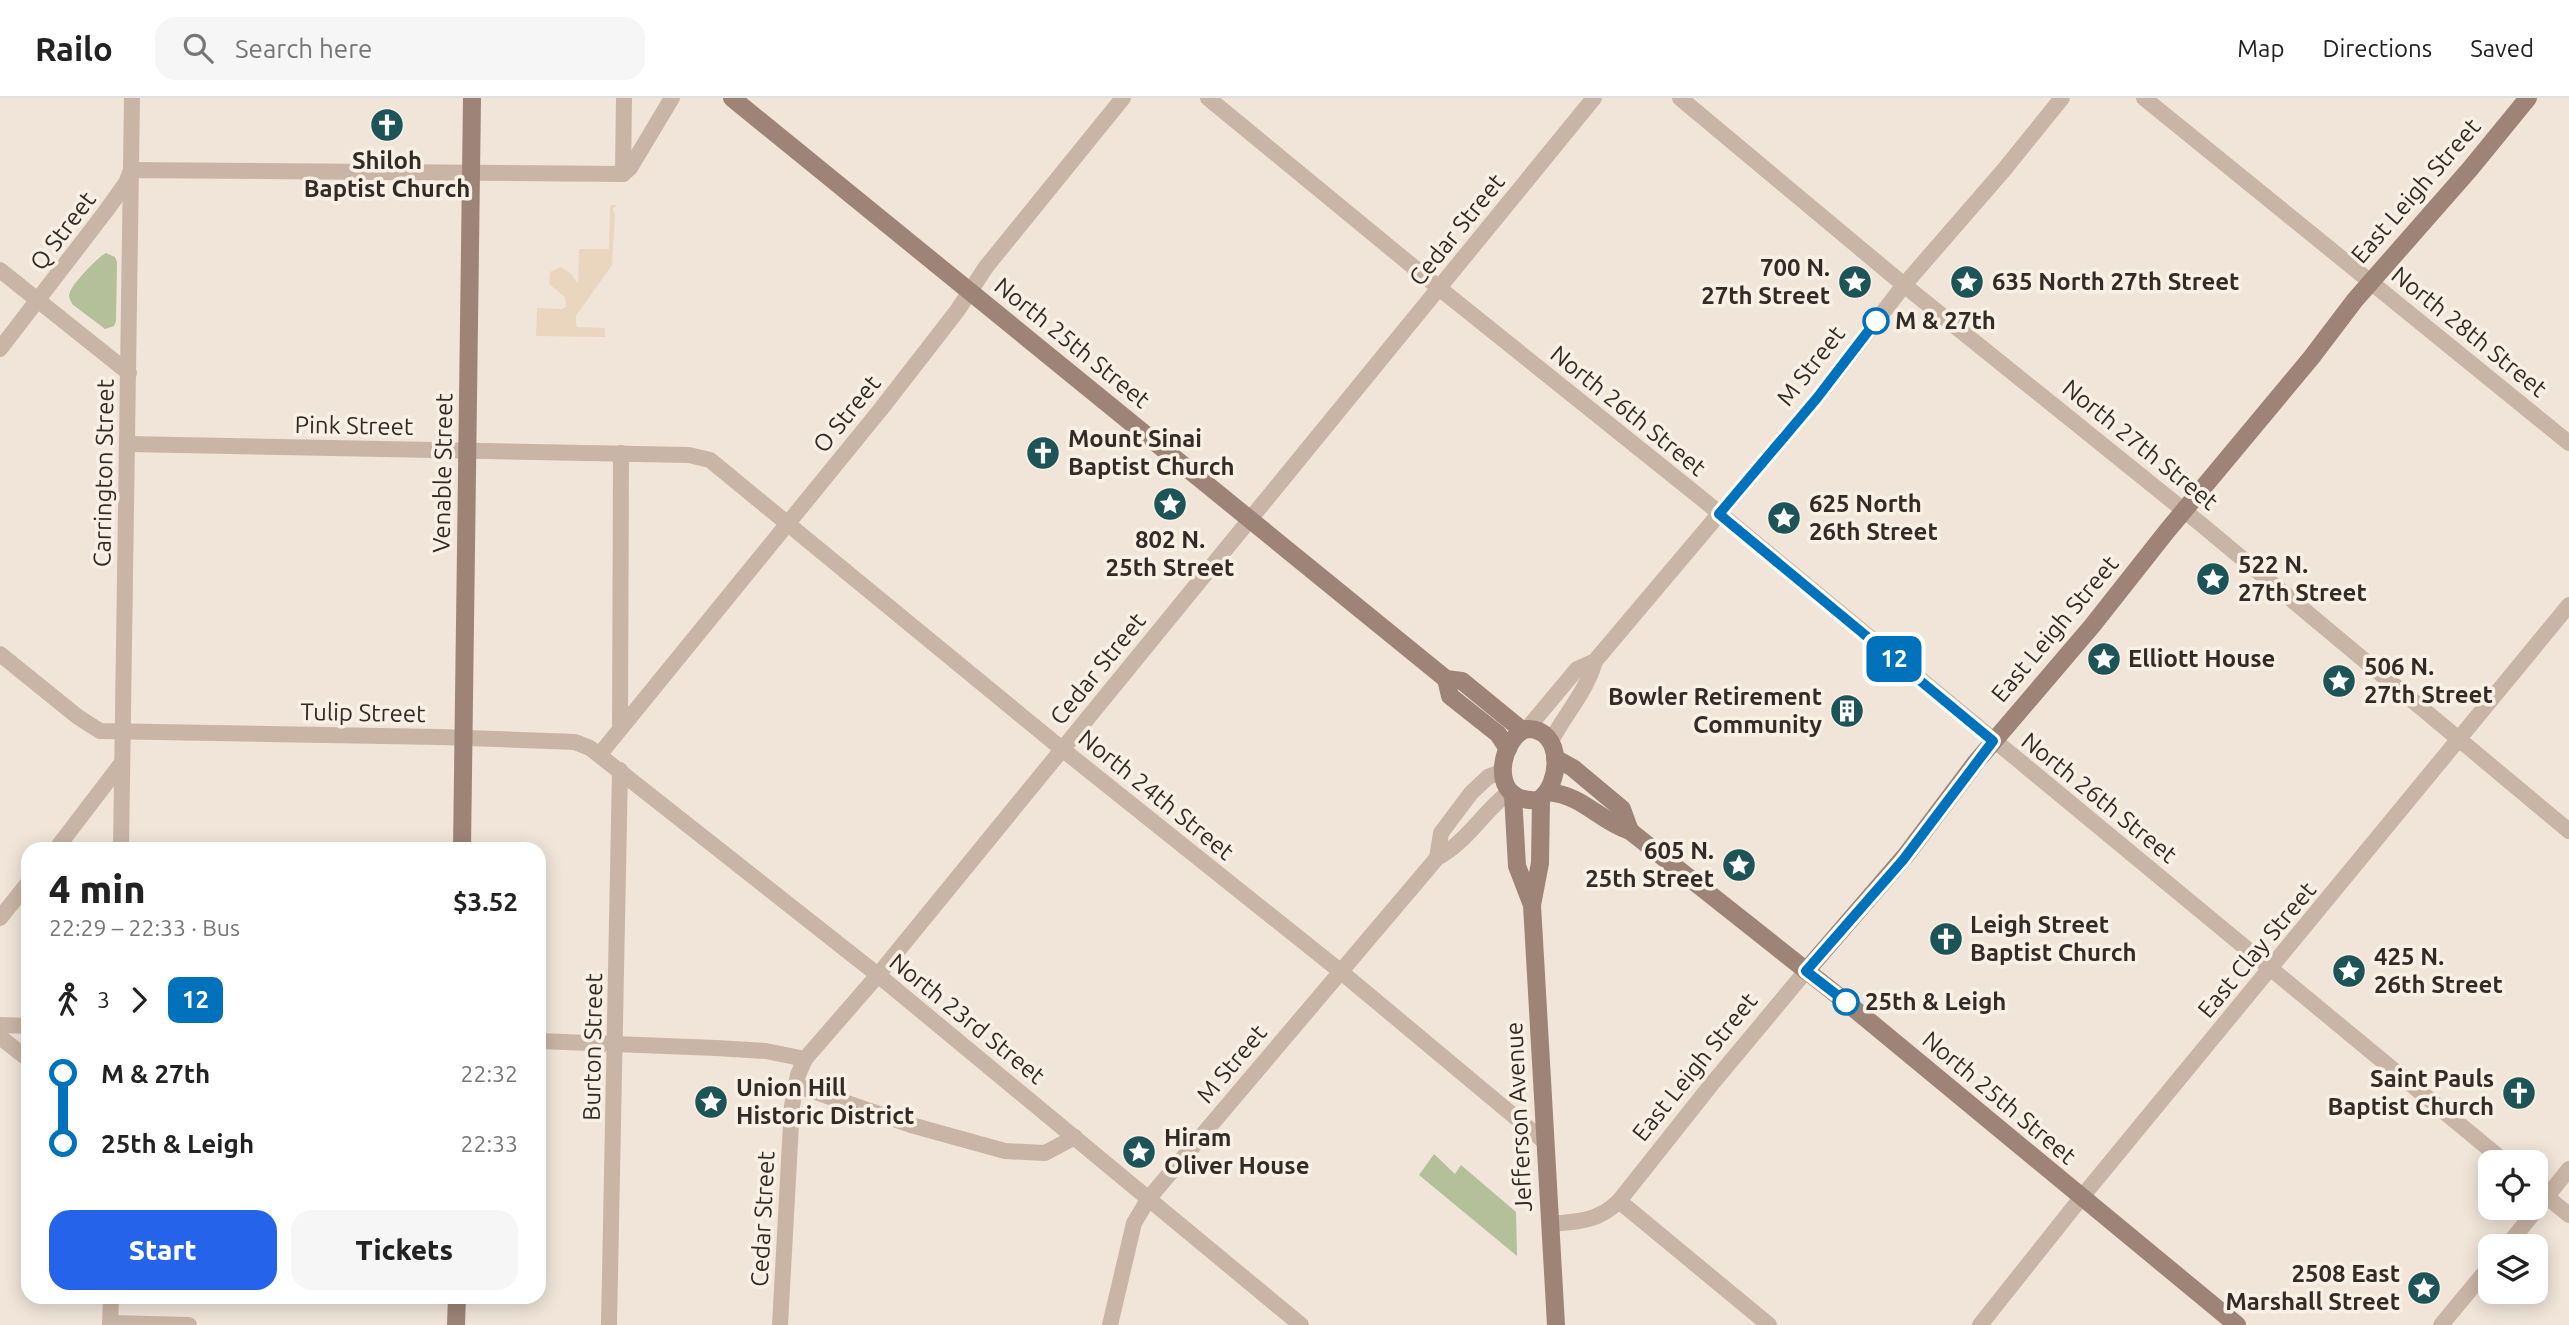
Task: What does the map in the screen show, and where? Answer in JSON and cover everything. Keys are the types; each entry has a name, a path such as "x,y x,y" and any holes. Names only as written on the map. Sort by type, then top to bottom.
{"street":[{"name":"Carrington Street","path":"121,842 132,98"},
{"name":"Venable Street","path":"462,842 472,98"},
{"path":"623,174 624,98"},
{"path":"131,170 623,174 630,168 672,98"},
{"name":"North 25th Street","path":"732,98 1446,679 1462,681 1525,730"},
{"name":"O Street","path":"600,754 881,409 986,267 1123,98"},
{"name":"North 26th Street","path":"1208,98 1719,514 2491,1150"},
{"name":"Cedar Street","path":"780,1325 792,1106 795,1085 805,1059 878,975 1594,98"},
{"name":"North 27th Street","path":"1680,98 2569,831"},
{"name":"M Street","path":"1553,750 1564,716 1590,680 1595,661 1817,398 1904,285 2062,98"},
{"name":"North 28th Street","path":"2144,98 2569,443"},
{"name":"East Leigh Street","path":"1550,1224 1592,1220 1610,1210 1619,1201 1711,1085 1903,860 1993,741 2092,626 2371,281 2470,169 2528,98"},
{"name":"Q Street","path":"0,349 106,211 125,184 131,170"},
{"path":"0,270 129,373"},
{"name":"Pink Street","path":"128,444 621,453"},
{"path":"620,729 621,453"},
{"name":"North 24th Street","path":"621,453 689,455 710,460 1062,749 1340,971 1545,1142"},
{"name":"East Clay Street","path":"1980,1325 2081,1198 2569,605"},
{"name":"Tulip Street","path":"0,654 78,717 100,731 575,743 583,744 600,754"},
{"name":"M Street","path":"1525,730 1577,669 1595,661"},
{"name":"North 25th Street","path":"1446,679 1450,696 1498,734 1508,749"},
{"path":"1525,730 1538,730 1553,750 1545,795 1526,800 1511,794 1504,783 1503,771 1514,736 1525,730"},
{"name":"North 25th Street","path":"1553,750 1622,809 1630,831"},
{"name":"North 23rd Street","path":"600,754 878,975 1301,1325"},
{"path":"61,842 121,764"},
{"name":"Burton Street","path":"609,1325 621,770"},
{"name":"M Street","path":"1437,858 1441,833 1471,793 1488,777 1503,771"},
{"name":"M Street","path":"1110,1325 1134,1223 1149,1198 1437,858 1454,849 1486,811 1511,794"},
{"name":"Jefferson Avenue","path":"1511,794 1517,866 1532,905"},
{"name":"North 25th Street","path":"1545,795 1574,797 1611,825 1630,831 1806,971 2237,1325"},
{"name":"Jefferson Avenue","path":"1545,795 1540,863 1532,905 1556,1325"},
{"path":"0,918 21,892"},
{"path":"0,1025 21,1026"},
{"path":"0,1037 21,1054"},
{"path":"546,1041 766,1051 805,1059"},
{"path":"795,1085 911,1125 1005,1151 1045,1153 1075,1137"},
{"path":"2548,1187 2569,1169"},
{"path":"2548,1197 2569,1214"},
{"path":"1619,1201 1769,1325"},
{"path":"2441,1325 2478,1280"},
{"path":"111,1304 110,1324 190,1325"},
{"path":"456,1325 457,1304"}],"green space":[{"path":"106,253 115,257 117,262 116,321 114,326 105,329 72,304 69,295 81,277"},
{"path":"1434,1154 1455,1174 1461,1165 1516,1212 1517,1256 1419,1175"}],"shaded area":[{"path":"610,205 617,205 613,209 615,215 612,265 576,316 577,327 605,328 605,337 536,336 537,308 566,307 565,297 549,284 550,272 561,267 571,274 578,284 579,249 609,249"}],"bus line":[{"name":"12","path":"1846,1002 1806,971 1903,860 1993,741 1719,514 1817,398 1876,321"}],"place":[{"name":"Shiloh Baptist Church","path":"387,125"},
{"name":"700 N. 27th Street","path":"1855,282"},
{"name":"635 North 27th Street","path":"1967,282"},
{"name":"M & 27th","path":"1876,321"},
{"name":"Mount Sinai Baptist Church","path":"1043,453"},
{"name":"802 N. 25th Street","path":"1170,504"},
{"name":"625 North 26th Street","path":"1784,518"},
{"name":"522 N. 27th Street","path":"2213,579"},
{"name":"Elliott House","path":"2104,659"},
{"name":"506 N. 27th Street","path":"2339,681"},
{"name":"Bowler Retirement Community","path":"1847,711"},
{"name":"605 N. 25th Street","path":"1739,865"},
{"name":"Leigh Street Baptist Church","path":"1946,939"},
{"name":"425 N. 26th Street","path":"2349,971"},
{"name":"25th & Leigh","path":"1846,1002"},
{"name":"Saint Pauls Baptist Church","path":"2519,1093"},
{"name":"Union Hill Historic District","path":"711,1102"},
{"name":"Hiram Oliver House","path":"1139,1152"},
{"name":"2508 East Marshall Street","path":"2424,1288"}]}
